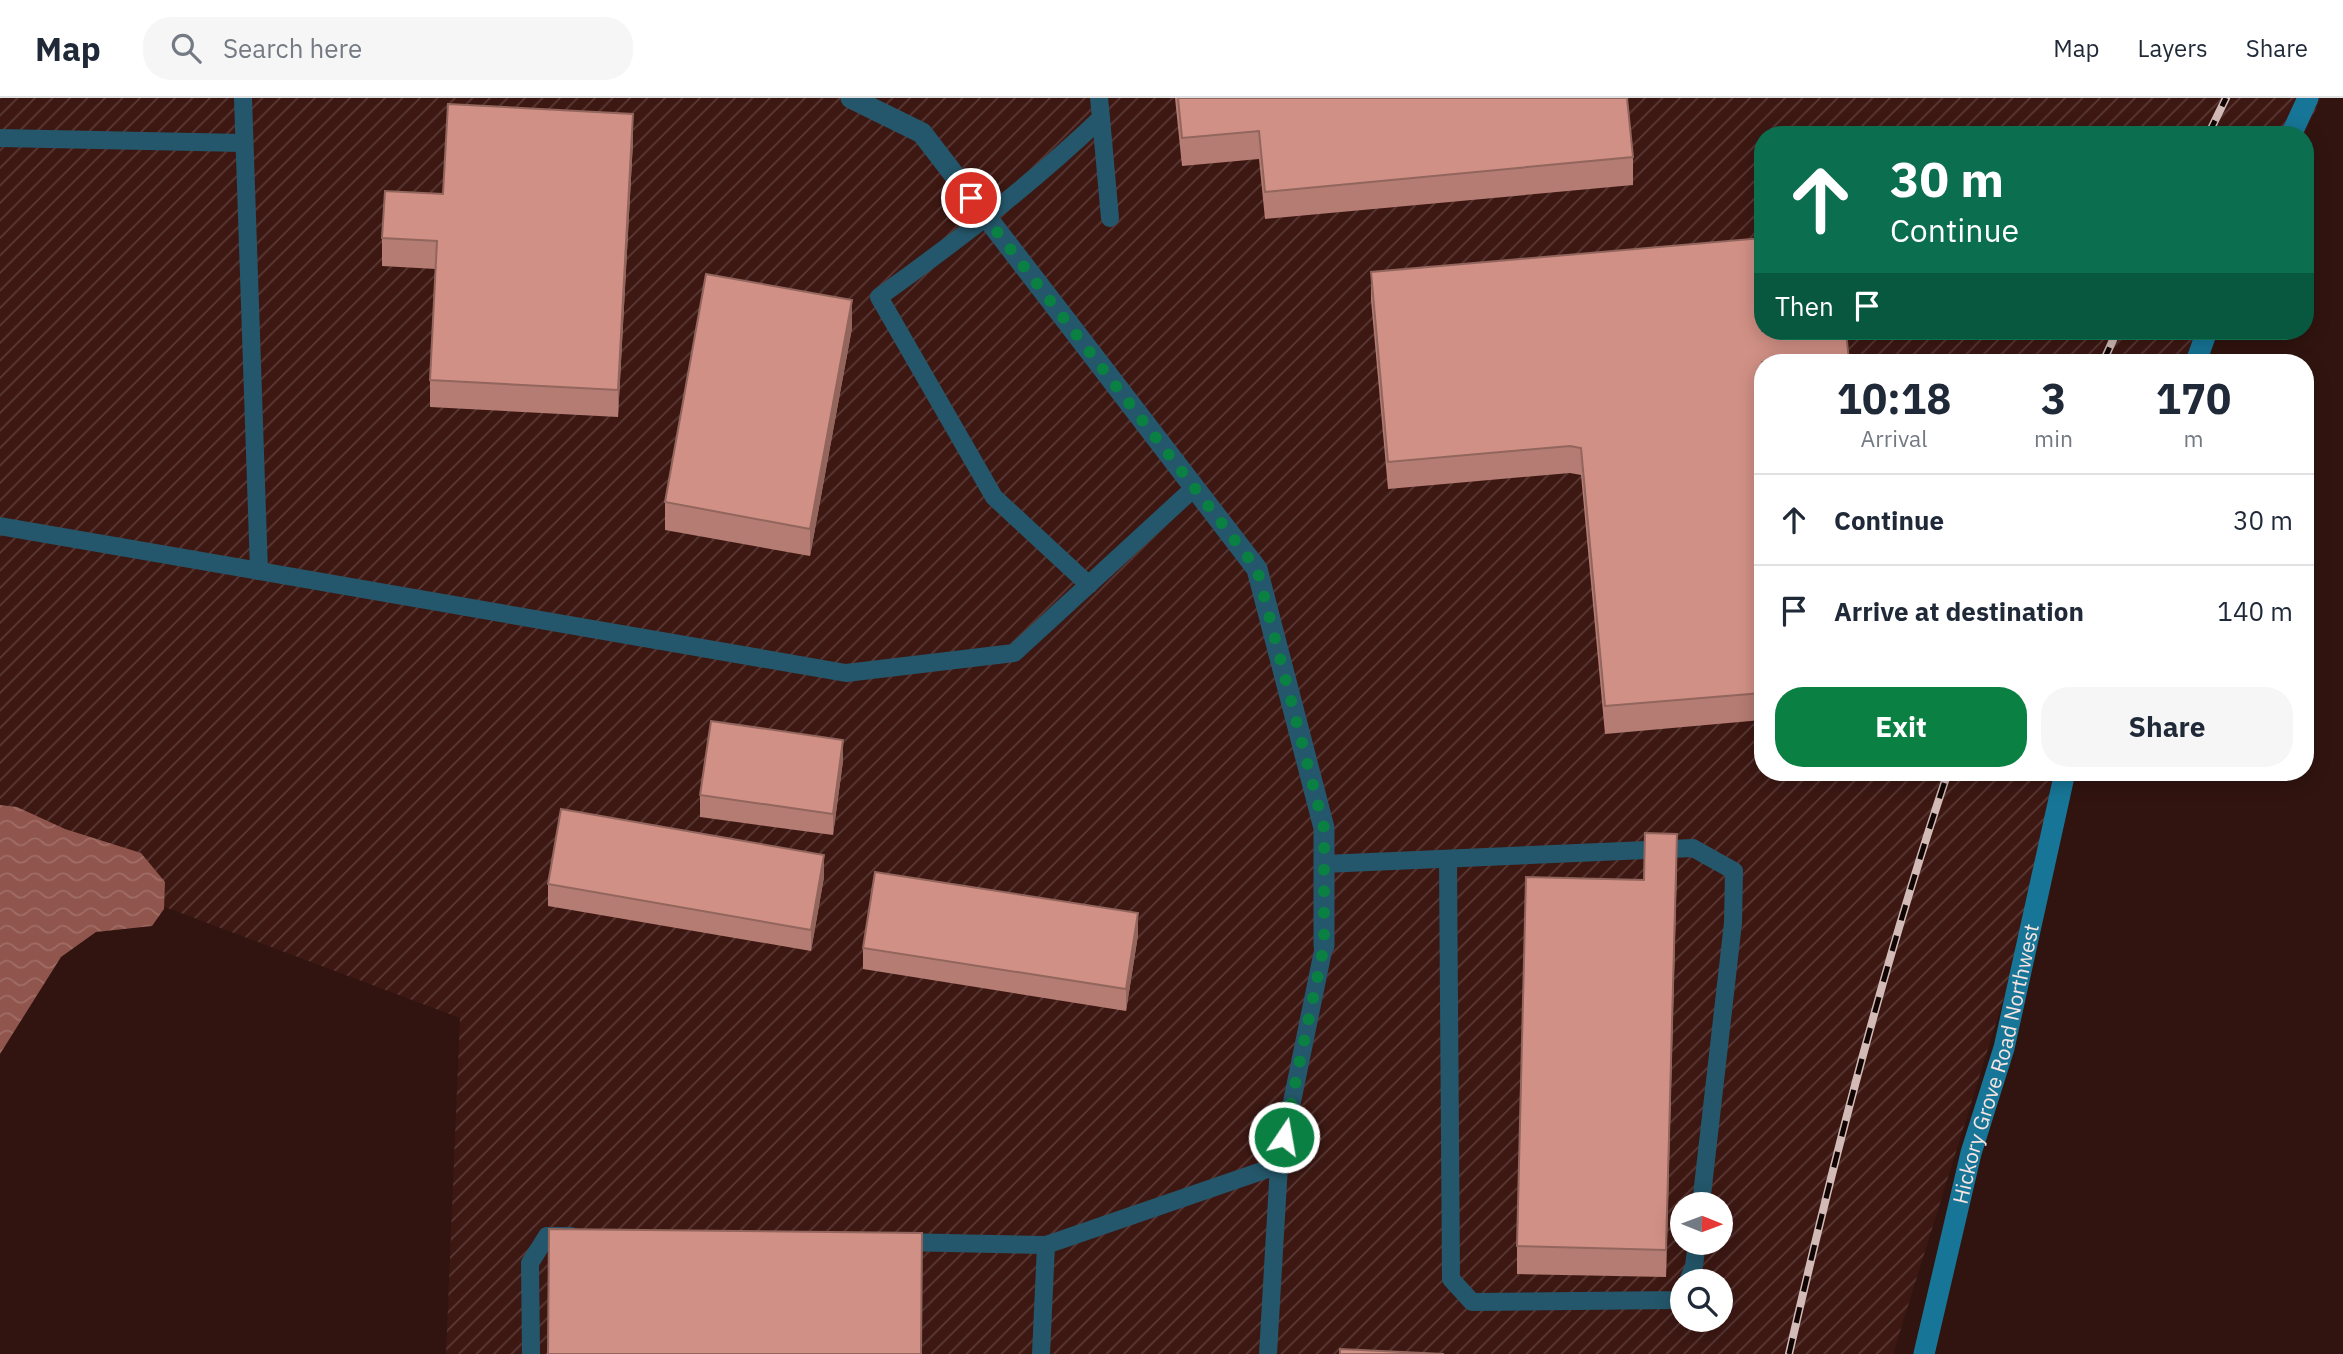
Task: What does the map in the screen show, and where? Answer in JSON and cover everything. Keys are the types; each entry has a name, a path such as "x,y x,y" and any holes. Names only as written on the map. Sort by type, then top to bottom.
{"street":[{"path":"851,98 922,133 1257,569 1324,828 1324,946"},
{"path":"2295,126 2308,98"},
{"name":"Hickory Grove Road Northwest","path":"1924,1354 1971,1153 2004,1048 2063,781"}],"lane":[{"path":"243,98 259,571"},
{"path":"1099,98 1110,218"},
{"path":"1089,584 994,497 879,297 988,219 1047,170 1101,118"},
{"path":"0,138 243,143"},
{"path":"0,526 846,673 1014,653 1194,488"},
{"path":"1324,864 1693,848 1734,871 1733,923 1702,1192"},
{"path":"1448,859 1451,1279 1472,1302 1670,1300"},
{"path":"1268,1354 1279,1165 1324,946"},
{"path":"879,1242 1046,1245 1279,1165"},
{"path":"531,1354 530,1263 547,1236 588,1236"},
{"path":"1041,1354 1046,1245"}],"shaded area":[{"path":"0,98 2321,98 2308,126 1754,126 1754,340 2210,340 2206,354 1754,354 1754,781 2071,781 1893,1354 446,1354 460,1018 0,845"}],"water":[{"path":"0,805 17,807 65,829 141,853 165,882 164,909 152,926 96,932 61,957 0,1054"}],"building":[{"path":"1178,98 1627,98 1633,157 1265,192 1259,131 1182,138"},
{"path":"448,104 633,114 618,390 430,380 437,241 382,238 385,191 443,194"},
{"path":"1754,239 1754,340 1847,340 1848,354 1754,354 1754,694 1605,706 1581,448 1570,446 1388,462 1371,272"},
{"path":"706,274 852,300 810,529 665,502"},
{"path":"711,721 843,740 833,814 700,795"},
{"path":"561,809 824,855 811,930 548,884"},
{"path":"1645,833 1677,834 1666,1250 1517,1246 1526,877 1644,880"},
{"path":"875,872 1138,913 1126,989 863,948"},
{"path":"549,1229 922,1233 921,1354 548,1354"},
{"path":"1340,1349 1444,1354 1340,1354"}],"railway":[{"path":"2212,126 2226,98"},
{"path":"2107,354 2113,340"},
{"path":"1789,1354 1861,1061 1902,916 1945,781"}],"route":[{"path":"971,198 1257,569 1324,828 1324,946 1284,1137"}]}
